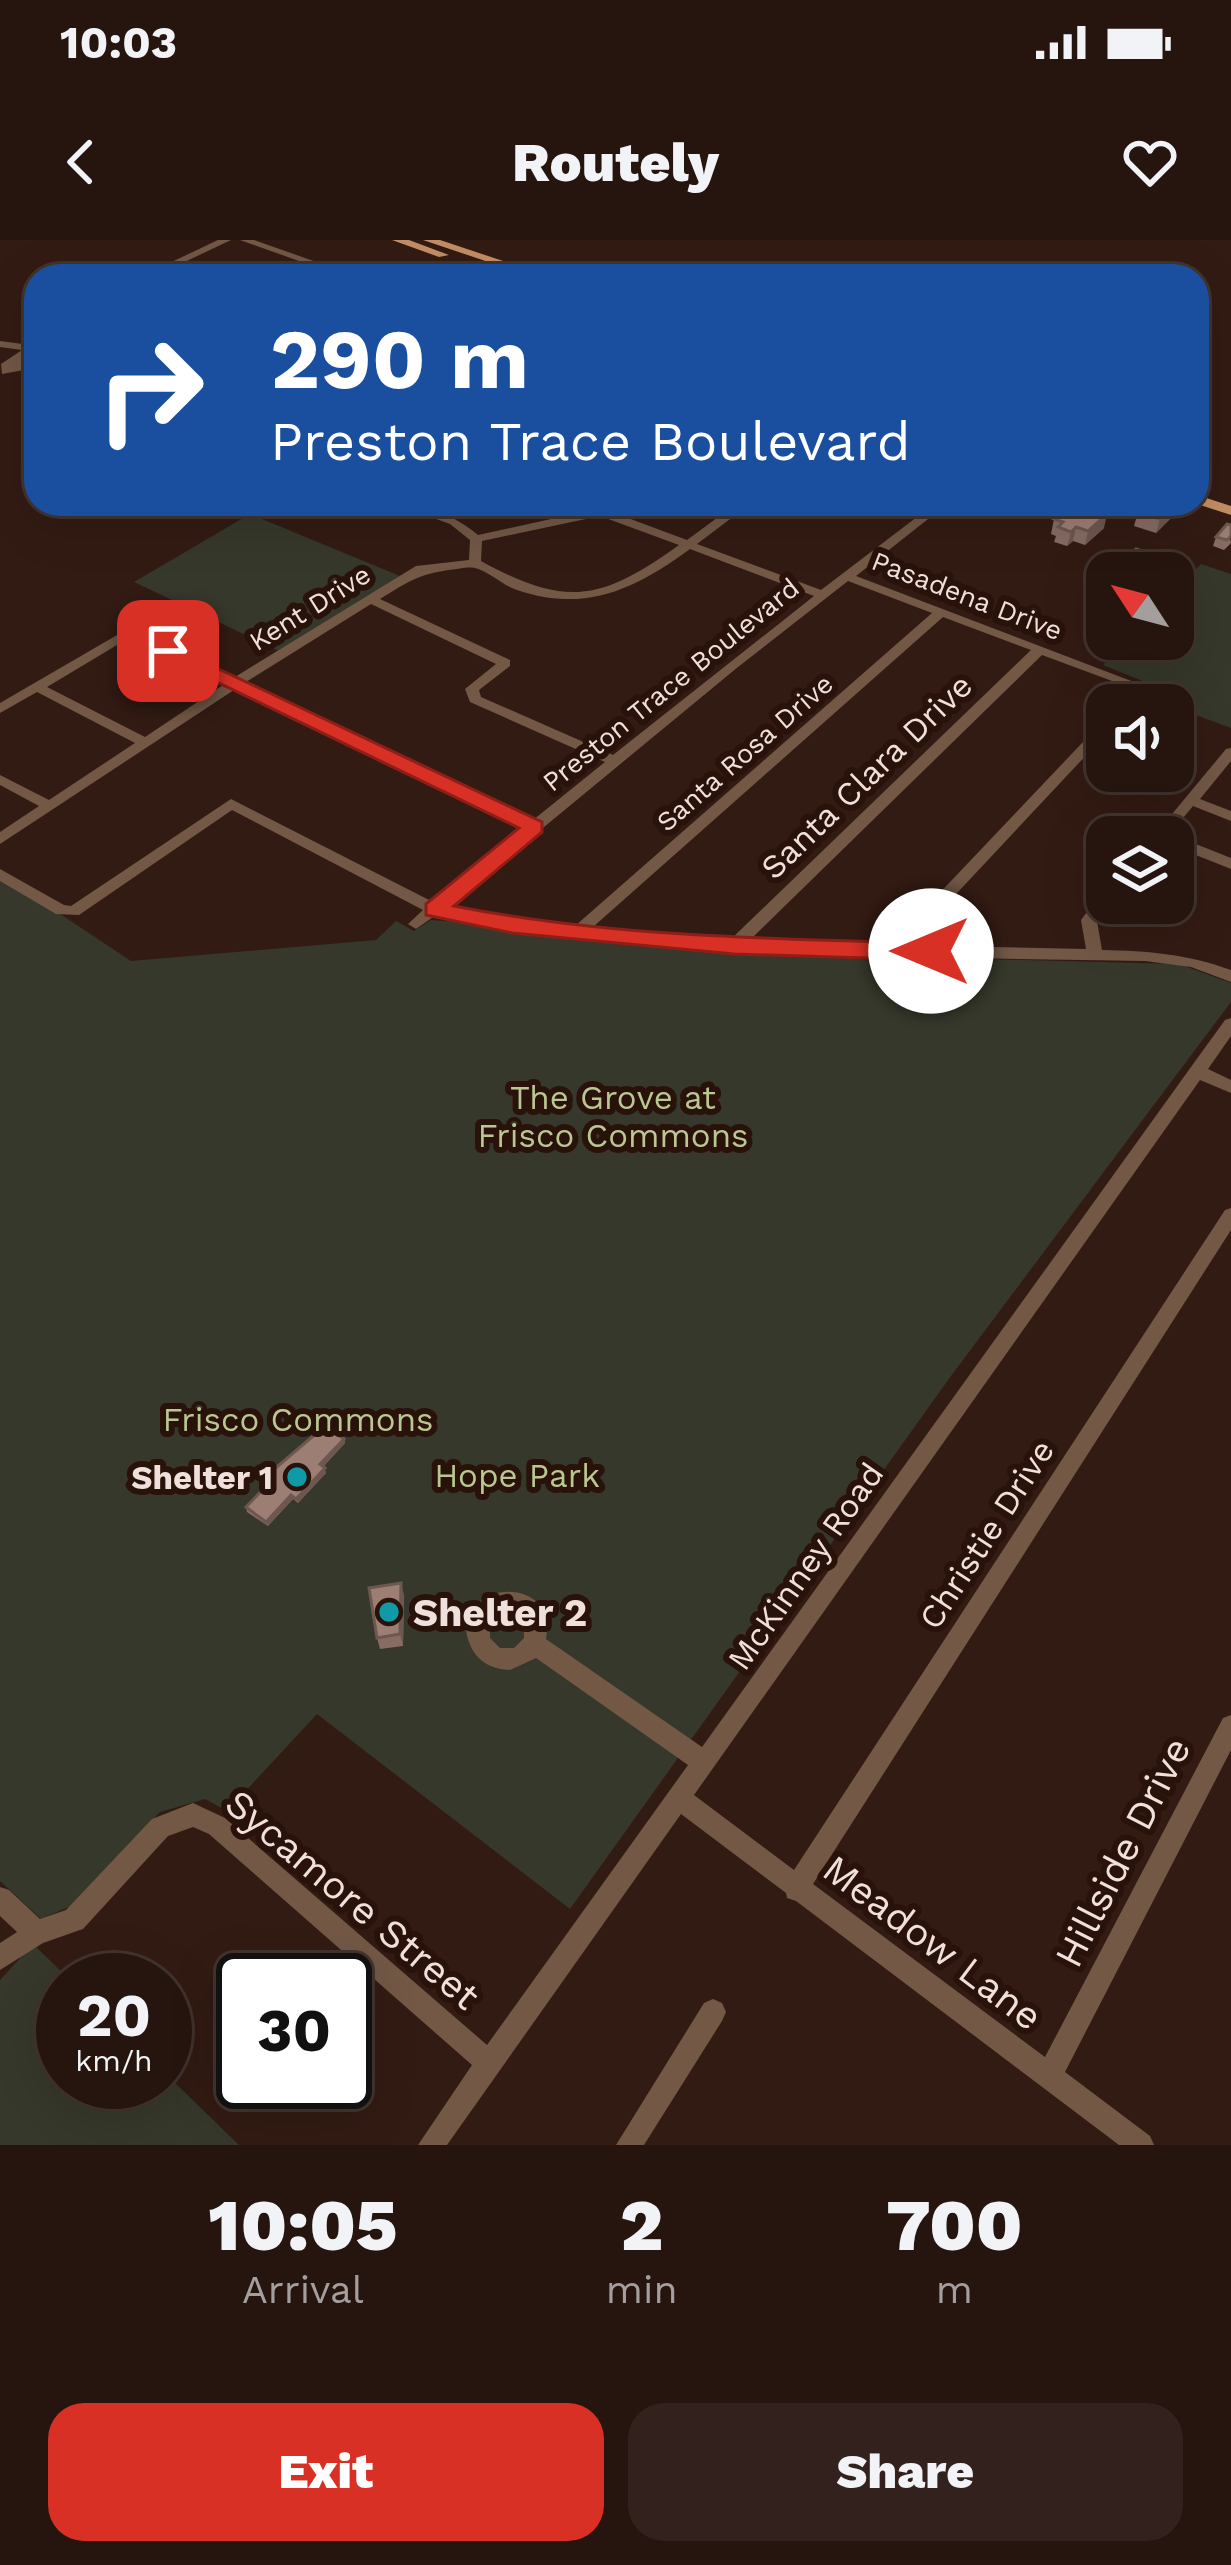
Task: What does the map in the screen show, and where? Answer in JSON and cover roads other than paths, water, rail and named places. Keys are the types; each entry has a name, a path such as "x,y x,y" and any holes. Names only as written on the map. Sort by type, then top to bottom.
{"main road":[{"path":"398,240 472,264"},
{"path":"429,240 504,264"}],"street":[{"path":"173,264 226,240"},
{"path":"245,240 316,264"},
{"path":"3,374 24,359"},
{"path":"19,365 24,366"},
{"path":"438,516 454,521 476,539"},
{"path":"476,539 582,516"},
{"path":"612,516 821,594"},
{"path":"476,539 475,563 536,592 584,598 624,589 727,516"},
{"name":"Preston Trace Boulevard","path":"844,575 849,564 910,516"},
{"name":"Preston Trace Boulevard","path":"416,924 844,575 859,571 926,516"},
{"name":"Kent Drive","path":"0,839 370,599 428,566 475,563"},
{"name":"Pasadena Drive","path":"844,575 1132,684"},
{"path":"370,599 505,663 472,689 475,698 615,761"},
{"name":"Santa Rosa Drive","path":"579,931 942,611"},
{"path":"0,709 129,633 535,827"},
{"name":"Santa Clara Drive","path":"734,946 1040,649"},
{"path":"37,687 146,742"},
{"path":"931,951 929,924 936,906 1086,747"},
{"path":"1179,816 1227,762"},
{"path":"0,779 50,806"},
{"path":"1190,800 1231,816"},
{"path":"0,874 62,910 74,911 231,804 435,910 512,925 734,946 1170,957 1231,976"},
{"path":"1194,849 1231,864"},
{"path":"1090,924 1095,955"},
{"name":"McKinney Road","path":"431,2145 1231,1024"},
{"path":"1197,1071 1231,1088"},
{"name":"Christie Drive","path":"796,1888 1231,1215"},
{"path":"534,1644 705,1763"},
{"name":"Hillside Drive","path":"1048,2077 1231,1726"},
{"name":"Meadow Lane","path":"680,1799 1141,2145"},
{"name":"Sycamore Street","path":"37,1933 74,1920 160,1827 193,1815 217,1826 490,2064"},
{"path":"0,1899 37,1933 0,1958"},
{"path":"631,2144 713,2012"}],"place":[{"name":"Shelter 1","path":"297,1477"},
{"name":"Shelter 2","path":"389,1612"}],"park label":[{"name":"The Grove at Frisco Commons","path":"613,1116"},
{"name":"Frisco Commons","path":"298,1419"},
{"name":"Hope Park","path":"517,1475"}]}
